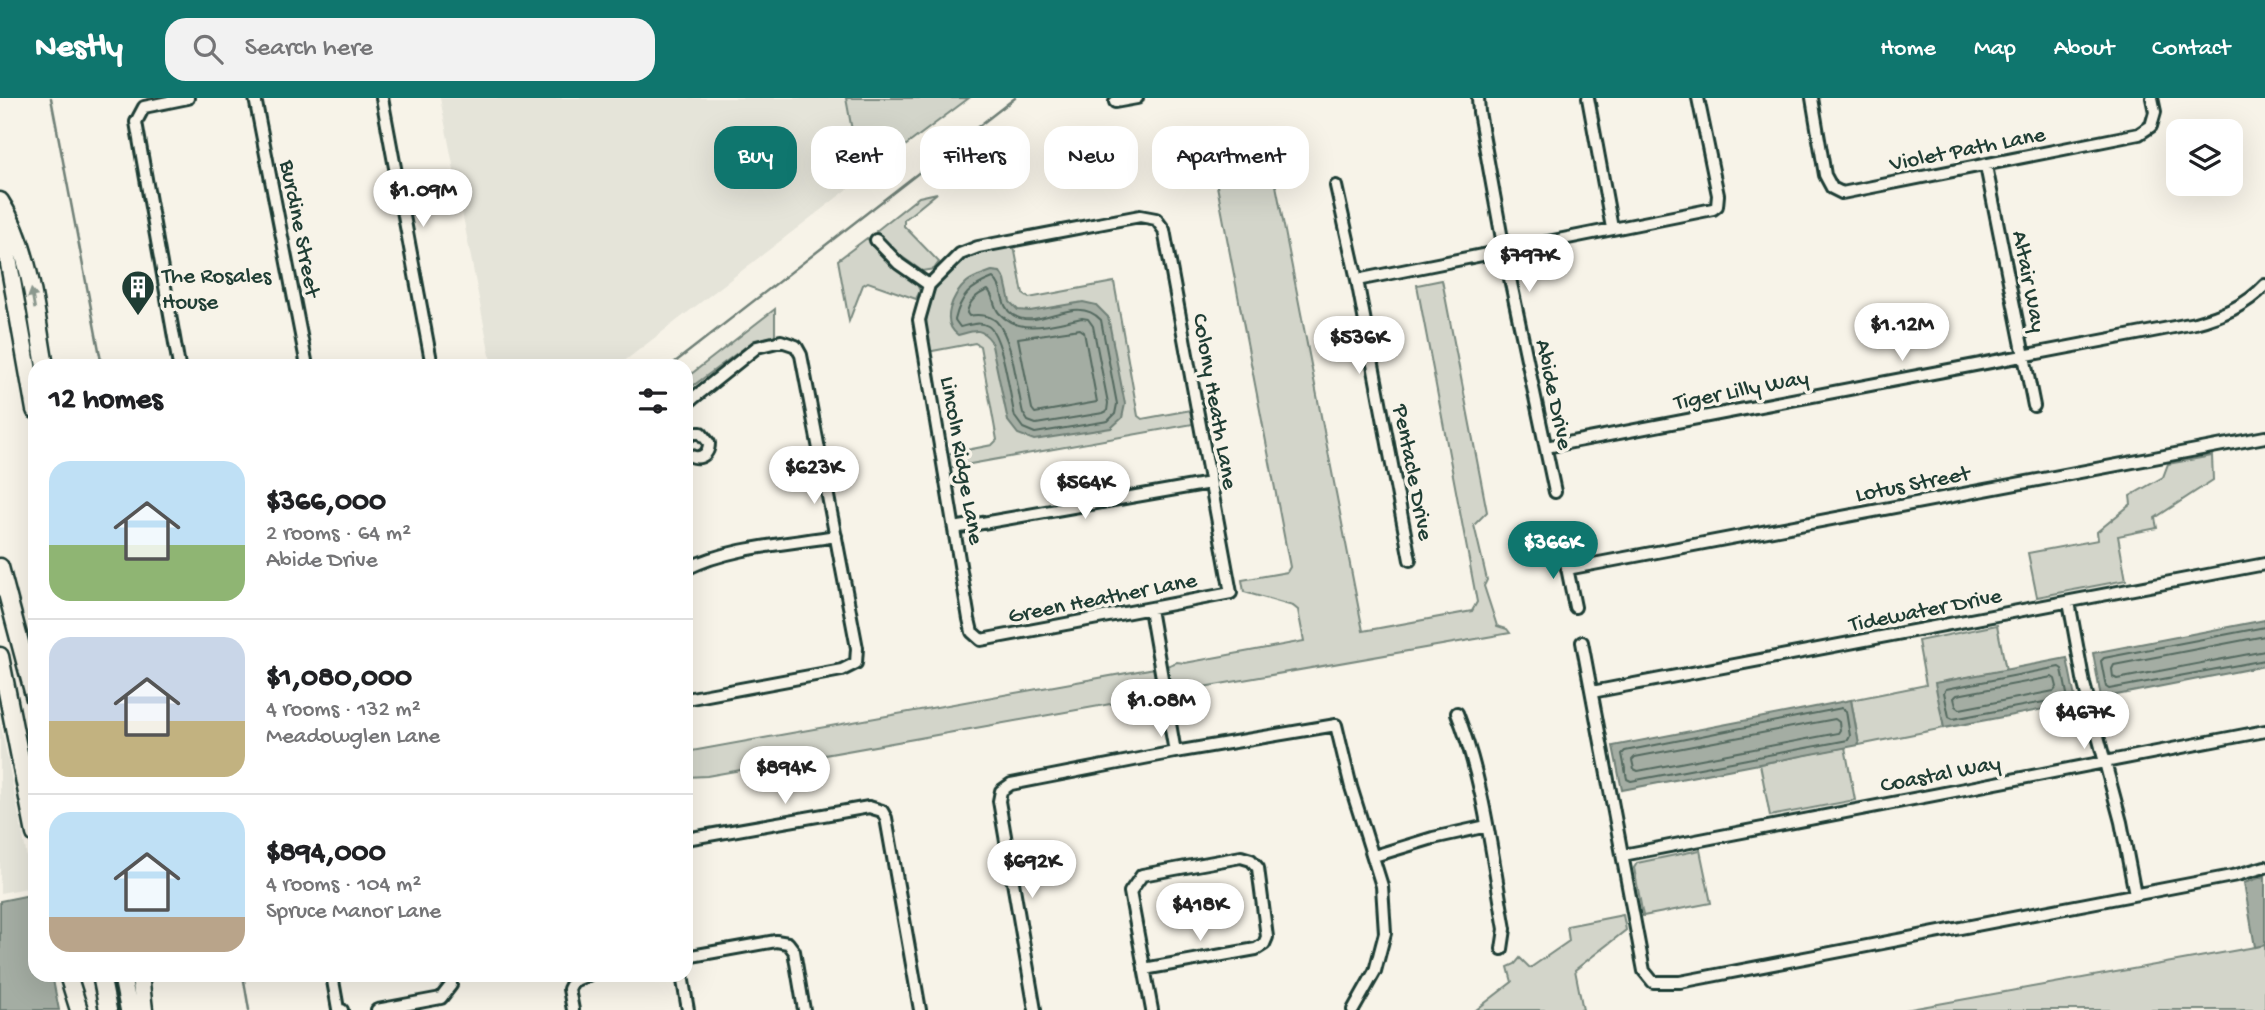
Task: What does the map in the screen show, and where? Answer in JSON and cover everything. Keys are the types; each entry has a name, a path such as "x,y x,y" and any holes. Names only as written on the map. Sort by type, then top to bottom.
{"highway":[{"path":"0,201 23,252 44,359"},
{"path":"0,213 28,371"},
{"path":"0,567 28,673"},
{"path":"0,656 28,798"},
{"path":"70,982 79,1010"},
{"path":"102,982 108,1010"},
{"path":"123,982 129,1010"},
{"path":"141,982 144,1010"}],"street":[{"path":"178,359 136,122 144,107 188,98"},
{"name":"Burdine Street","path":"255,98 306,359"},
{"path":"382,98 431,359"},
{"path":"1115,102 1137,98"},
{"name":"Abide Drive","path":"1478,98 1504,250 1555,492"},
{"path":"1588,98 1612,228"},
{"path":"1357,280 1713,209 1717,205 1718,195 1698,98"},
{"name":"Violet Path Lane","path":"1812,98 1825,176 1832,188 1842,192 2139,134 2151,126 2155,112 2152,98"},
{"name":"Altair Way","path":"1986,166 2034,405"},
{"name":"Pentacle Drive","path":"1336,186 1357,280 1410,560"},
{"name":"Colony Heath Lane","path":"929,285 960,254 978,247 1140,216 1156,219 1164,230 1231,593"},
{"path":"876,240 899,264 929,285"},
{"name":"Lincoln Ridge Lane","path":"929,285 919,320 972,632 981,640"},
{"name":"Tiger Lilly Way","path":"1546,447 2212,318 2249,299 2265,285"},
{"path":"693,398 757,347 781,341 796,346 801,355 857,648 856,663 842,670 693,698"},
{"path":"693,434 701,433 708,439 709,447 701,457 693,457"},
{"name":"Lotus Street","path":"1567,569 2265,437"},
{"path":"954,528 1210,483"},
{"path":"693,566 708,559 836,536"},
{"path":"1563,548 1575,607"},
{"name":"Tidewater Drive","path":"1592,692 2265,564"},
{"name":"Green Heather Lane","path":"981,640 1231,593"},
{"path":"2070,602 2084,684 2121,822 2135,894"},
{"path":"1150,609 1175,752"},
{"path":"1582,642 1644,971 1653,982 1680,982 2237,875 2265,867"},
{"path":"1457,713 1470,747 1487,826 1504,929 1502,949"},
{"path":"1035,1010 999,801 1001,791 1011,784 1175,752 1336,725 1350,787 1374,856 1381,886 1385,933 1375,971 1353,1010"},
{"name":"Coastal Way","path":"1623,855 2265,731"},
{"path":"693,838 869,807 882,811 886,818 920,1010"},
{"path":"1374,856 1433,838 1487,826"},
{"path":"1144,970 1256,948 1264,944 1267,937 1258,868 1251,860 1241,856 1142,875 1130,892 1144,970 1152,1010"},
{"path":"693,956 776,941 788,943 794,951 804,1010"},
{"path":"334,982 340,1009"},
{"path":"377,1010 441,998 451,982"},
{"path":"572,982 569,989 573,1010"},
{"path":"683,982 688,1010"}],"shaded area":[{"path":"440,98 846,98 851,126 811,126 811,189 848,189 627,359 491,359"},
{"path":"846,98 969,98 932,126 920,126 920,135 906,145 906,126 851,126"},
{"path":"1218,189 1277,189 1363,631 1472,611 1477,602 1417,285 1442,280 1487,512 1474,525 1487,580 1484,586 1497,626 1510,633 1186,690 1172,697 1167,666 1177,662 1185,663 1304,641 1298,610 1293,606 1244,592 1242,580 1287,572 1290,567"},
{"path":"937,193 904,220 904,226 939,262 934,269 922,271 901,256 876,231 919,197"},
{"path":"867,238 890,264 916,282 920,291 916,299 868,282 863,285 849,321 838,260"},
{"path":"1014,246 1023,294 1029,298 1114,282 1138,416 1142,419 1191,410 1193,424 948,468 946,454 992,445 997,440 980,346 975,343 927,352 928,309 938,284 957,263 976,254"},
{"path":"775,309 775,336 755,340 693,386 693,373"},
{"path":"2212,456 2213,480 2155,518 2157,528 2118,536 2126,580 2037,597 2028,553 2098,540 2097,532 2131,504 2130,496 2163,477 2168,464"},
{"path":"1997,625 2006,670 1936,683 1944,728 1859,745 1851,700 1926,685 1918,641"},
{"path":"1155,668 1161,700 1150,701 1144,698 707,776 693,777 693,751"},
{"path":"0,721 28,862 28,888 0,893"},
{"path":"1845,747 1855,800 1770,816 1760,764"},
{"path":"1700,850 1711,903 1643,916 1634,868 1637,863"},
{"path":"1623,915 1626,930 1575,970 1583,1010 1476,1010 1512,982 1508,967 1520,958 1530,968 1569,941 1567,926"},
{"path":"2265,945 2265,1010 1905,1010 2255,947"}],"water":[{"path":"992,271 1000,272 1005,280 1010,302 1018,310 1030,311 1083,302 1096,305 1108,317 1125,404 1122,418 1111,428 1034,440 1018,434 1008,421 991,341 980,331 958,335 953,330 949,316 953,301 962,287 972,279"},
{"path":"2265,620 2265,666 2101,698 2093,653"},
{"path":"2067,658 2076,703 1944,728 1935,683"},
{"path":"1851,700 1859,745 1622,790 1613,746"},
{"path":"2265,876 2265,945 2255,947 2244,883"},
{"path":"28,895 28,982 53,982 59,1010 0,1010 0,901"}],"waterway":[{"path":"51,98 101,359"},
{"path":"679,359 1015,98"},
{"path":"244,982 249,1010"}],"place":[{"name":"The Rosales House","path":"138,317"}]}
